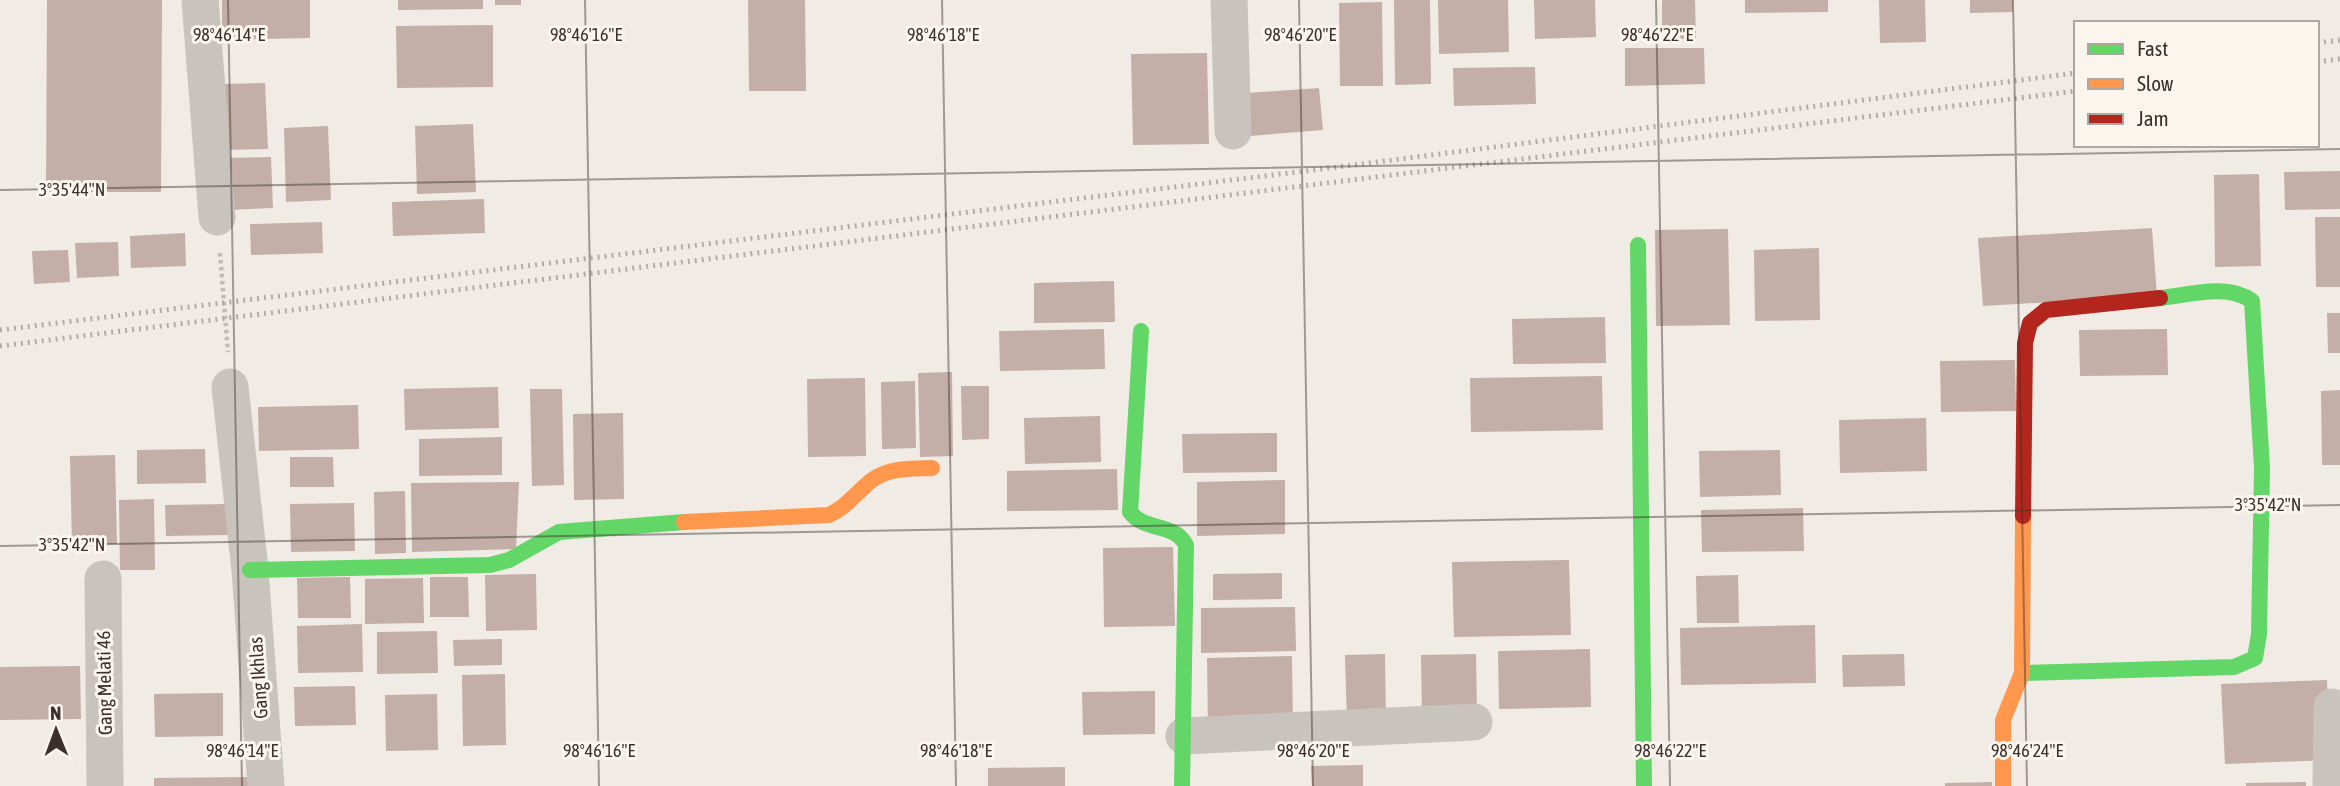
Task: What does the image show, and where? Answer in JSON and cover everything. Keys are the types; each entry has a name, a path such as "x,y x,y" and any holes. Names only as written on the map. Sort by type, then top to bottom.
{"street":[{"path":"200,0 217,217"},
{"path":"1229,0 1233,131"},
{"path":"1638,245 1644,786"},
{"path":"2003,786 2003,720 2022,673 2025,343 2030,323 2046,310 2225,291 2242,294 2252,301 2254,313 2262,468 2259,634 2255,658 2234,667 2022,673"},
{"path":"1140,331 1130,512 1143,526 1175,530 1183,535 1186,545 1182,786"},
{"name":"Gang Ikhlas","path":"230,387 250,570 266,786"},
{"path":"250,570 490,565 509,560 559,532 739,517 830,514 842,510 873,478 892,470 932,468"},
{"name":"Gang Melati 46","path":"103,579 106,786"},
{"path":"2331,786 2332,707"},
{"path":"1184,736 1474,722"}],"path":[{"path":"217,217 230,387"}],"building":[{"path":"47,0 162,0 161,192 46,192"},
{"path":"222,0 310,0 310,38 222,40"},
{"path":"398,0 483,0 483,9 398,10"},
{"path":"495,0 521,0 521,5 495,5"},
{"path":"748,0 805,0 806,91 749,91"},
{"path":"1394,0 1430,0 1431,84 1395,85"},
{"path":"1438,0 1508,0 1509,52 1439,54"},
{"path":"1534,0 1595,0 1596,37 1535,39"},
{"path":"1662,0 1695,0 1696,39 1662,39"},
{"path":"1745,0 1828,0 1828,12 1745,13"},
{"path":"1879,0 1925,0 1926,42 1880,43"},
{"path":"1970,0 2013,0 2013,12 1970,13"},
{"path":"1382,2 1383,86 1340,86 1339,3"},
{"path":"493,25 493,87 397,88 396,26"},
{"path":"1625,48 1704,48 1705,84 1625,86"},
{"path":"1207,53 1209,144 1133,145 1131,54"},
{"path":"1535,67 1536,104 1454,106 1453,68"},
{"path":"265,83 268,149 224,150 221,84"},
{"path":"1319,88 1323,130 1250,136 1247,93"},
{"path":"473,124 476,192 417,194 415,126"},
{"path":"328,126 331,200 286,202 284,128"},
{"path":"271,157 273,208 228,210 227,158"},
{"path":"2340,171 2340,209 2285,210 2284,172"},
{"path":"2259,174 2261,266 2215,267 2214,175"},
{"path":"484,199 485,233 393,236 392,202"},
{"path":"2315,217 2340,217 2340,287 2316,287"},
{"path":"322,222 323,253 251,255 250,224"},
{"path":"2152,228 2157,296 1983,306 1978,238"},
{"path":"1728,229 1730,325 1656,326 1655,230"},
{"path":"185,233 186,266 131,268 130,236"},
{"path":"118,242 119,276 77,278 75,243"},
{"path":"1819,248 1820,320 1755,321 1754,250"},
{"path":"68,250 70,282 34,284 32,251"},
{"path":"1114,281 1115,322 1034,323 1034,283"},
{"path":"2327,313 2340,313 2340,353 2328,353"},
{"path":"1605,317 1606,363 1513,364 1512,319"},
{"path":"1104,329 1105,369 1000,371 999,331"},
{"path":"2167,329 2168,375 2080,376 2079,330"},
{"path":"2015,360 2016,411 1941,412 1940,361"},
{"path":"952,372 953,456 920,457 918,373"},
{"path":"1602,376 1603,430 1471,432 1470,378"},
{"path":"865,378 866,456 808,457 807,379"},
{"path":"915,381 916,448 882,449 881,382"},
{"path":"961,386 989,386 989,439 962,440"},
{"path":"498,387 499,428 405,430 404,389"},
{"path":"530,389 562,389 564,485 532,486"},
{"path":"2340,390 2340,465 2322,465 2321,391"},
{"path":"358,405 359,449 259,451 258,407"},
{"path":"623,413 624,499 574,500 573,414"},
{"path":"1100,416 1101,462 1025,464 1024,418"},
{"path":"1926,418 1927,471 1840,473 1839,420"},
{"path":"1277,433 1277,472 1183,473 1182,434"},
{"path":"502,437 502,475 419,476 419,439"},
{"path":"205,449 206,483 137,484 137,450"},
{"path":"1780,450 1781,495 1700,497 1699,451"},
{"path":"115,455 117,544 72,545 70,456"},
{"path":"290,457 333,457 334,487 290,487"},
{"path":"1117,469 1118,510 1007,511 1007,471"},
{"path":"1285,480 1285,534 1197,536 1197,482"},
{"path":"519,482 516,549 412,552 411,483"},
{"path":"405,491 406,553 375,554 374,492"},
{"path":"154,499 155,570 120,570 119,500"},
{"path":"354,503 355,551 291,552 290,504"},
{"path":"227,504 228,535 166,536 165,505"},
{"path":"1803,508 1804,551 1702,552 1701,510"},
{"path":"1173,547 1175,626 1104,627 1103,548"},
{"path":"1569,560 1571,635 1454,637 1452,562"},
{"path":"1282,573 1282,599 1213,600 1213,574"},
{"path":"536,574 537,630 486,631 485,575"},
{"path":"1738,575 1739,623 1697,623 1696,576"},
{"path":"350,577 351,618 298,618 297,578"},
{"path":"430,577 468,577 469,617 430,617"},
{"path":"423,578 424,623 365,624 365,579"},
{"path":"1295,607 1296,651 1201,653 1201,608"},
{"path":"362,624 363,672 298,673 297,626"},
{"path":"1815,625 1816,683 1681,685 1680,628"},
{"path":"437,631 438,673 377,674 377,632"},
{"path":"502,639 502,665 454,666 453,640"},
{"path":"1590,649 1591,707 1499,709 1498,651"},
{"path":"1385,654 1386,724 1347,724 1345,655"},
{"path":"1476,654 1477,714 1422,715 1421,655"},
{"path":"1904,654 1905,686 1843,687 1842,655"},
{"path":"1292,656 1293,727 1208,729 1207,658"},
{"path":"80,666 81,719 0,720 0,667"},
{"path":"505,674 506,745 463,746 462,675"},
{"path":"2327,680 2330,760 2225,764 2221,684"},
{"path":"355,686 356,725 295,726 294,687"},
{"path":"1155,691 1155,734 1083,735 1082,692"},
{"path":"223,693 223,736 155,737 154,694"},
{"path":"437,694 438,750 386,751 385,695"},
{"path":"1363,765 1363,786 1312,786 1311,766"},
{"path":"1065,767 1065,786 988,786 988,768"},
{"path":"251,777 251,786 154,786 154,778"},
{"path":"1992,782 1992,786 1945,786 1945,783"},
{"path":"2306,782 2306,786 2246,786 2246,783"}],"railway":[{"path":"2319,43 2340,40"},
{"path":"2319,62 2340,59"},
{"path":"0,330 1314,170 2074,73"},
{"path":"0,346 2074,91"}],"traffic: fast":[{"path":"1638,245 1644,786"},
{"path":"2022,673 2234,667 2255,658 2259,634 2262,468 2252,301 2220,291 2160,298"},
{"path":"1141,331 1130,512 1143,522 1174,533 1186,545 1182,786"},
{"path":"250,570 490,565 509,560 559,532 684,522"}],"traffic: slow":[{"path":"684,522 829,515 844,506 871,480 887,472 932,468"},
{"path":"2003,786 2003,720 2022,673 2023,516"}],"traffic: jam":[{"path":"2023,516 2025,343 2030,323 2046,310 2160,298"}]}
